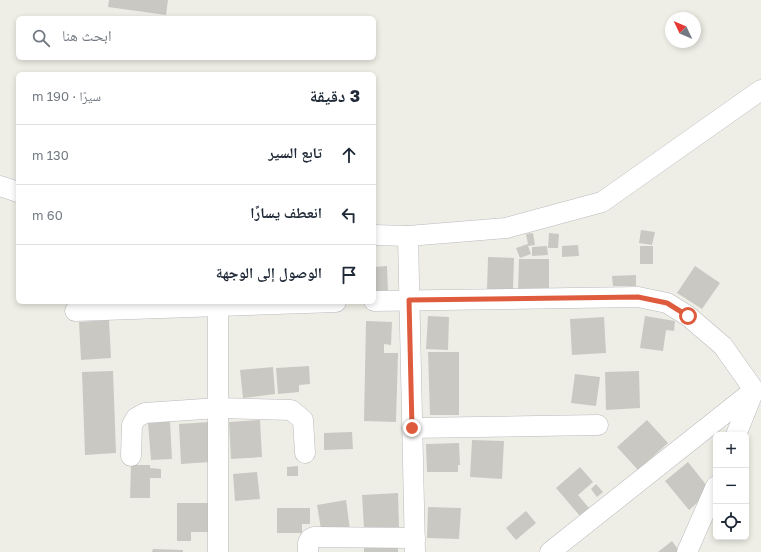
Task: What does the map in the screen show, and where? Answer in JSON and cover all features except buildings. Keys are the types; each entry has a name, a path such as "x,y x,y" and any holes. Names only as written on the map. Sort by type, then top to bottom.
{"street":[{"path":"376,235 408,236 506,228 602,202 761,90"},
{"path":"0,186 16,191"},
{"path":"308,552 308,543 310,539 314,538 415,545 408,236"},
{"path":"376,301 638,297 667,303 688,316 723,346 757,387"},
{"path":"75,311 277,304"},
{"path":"218,306 218,552"},
{"path":"737,432 757,387"},
{"path":"550,552 757,387"},
{"path":"131,456 132,425 136,418 145,413 218,408 290,410 303,420 305,453"},
{"path":"412,428 598,425"},
{"path":"687,552 713,493"}],"route":[{"path":"412,428 409,300 638,297 667,303 688,316"}]}
